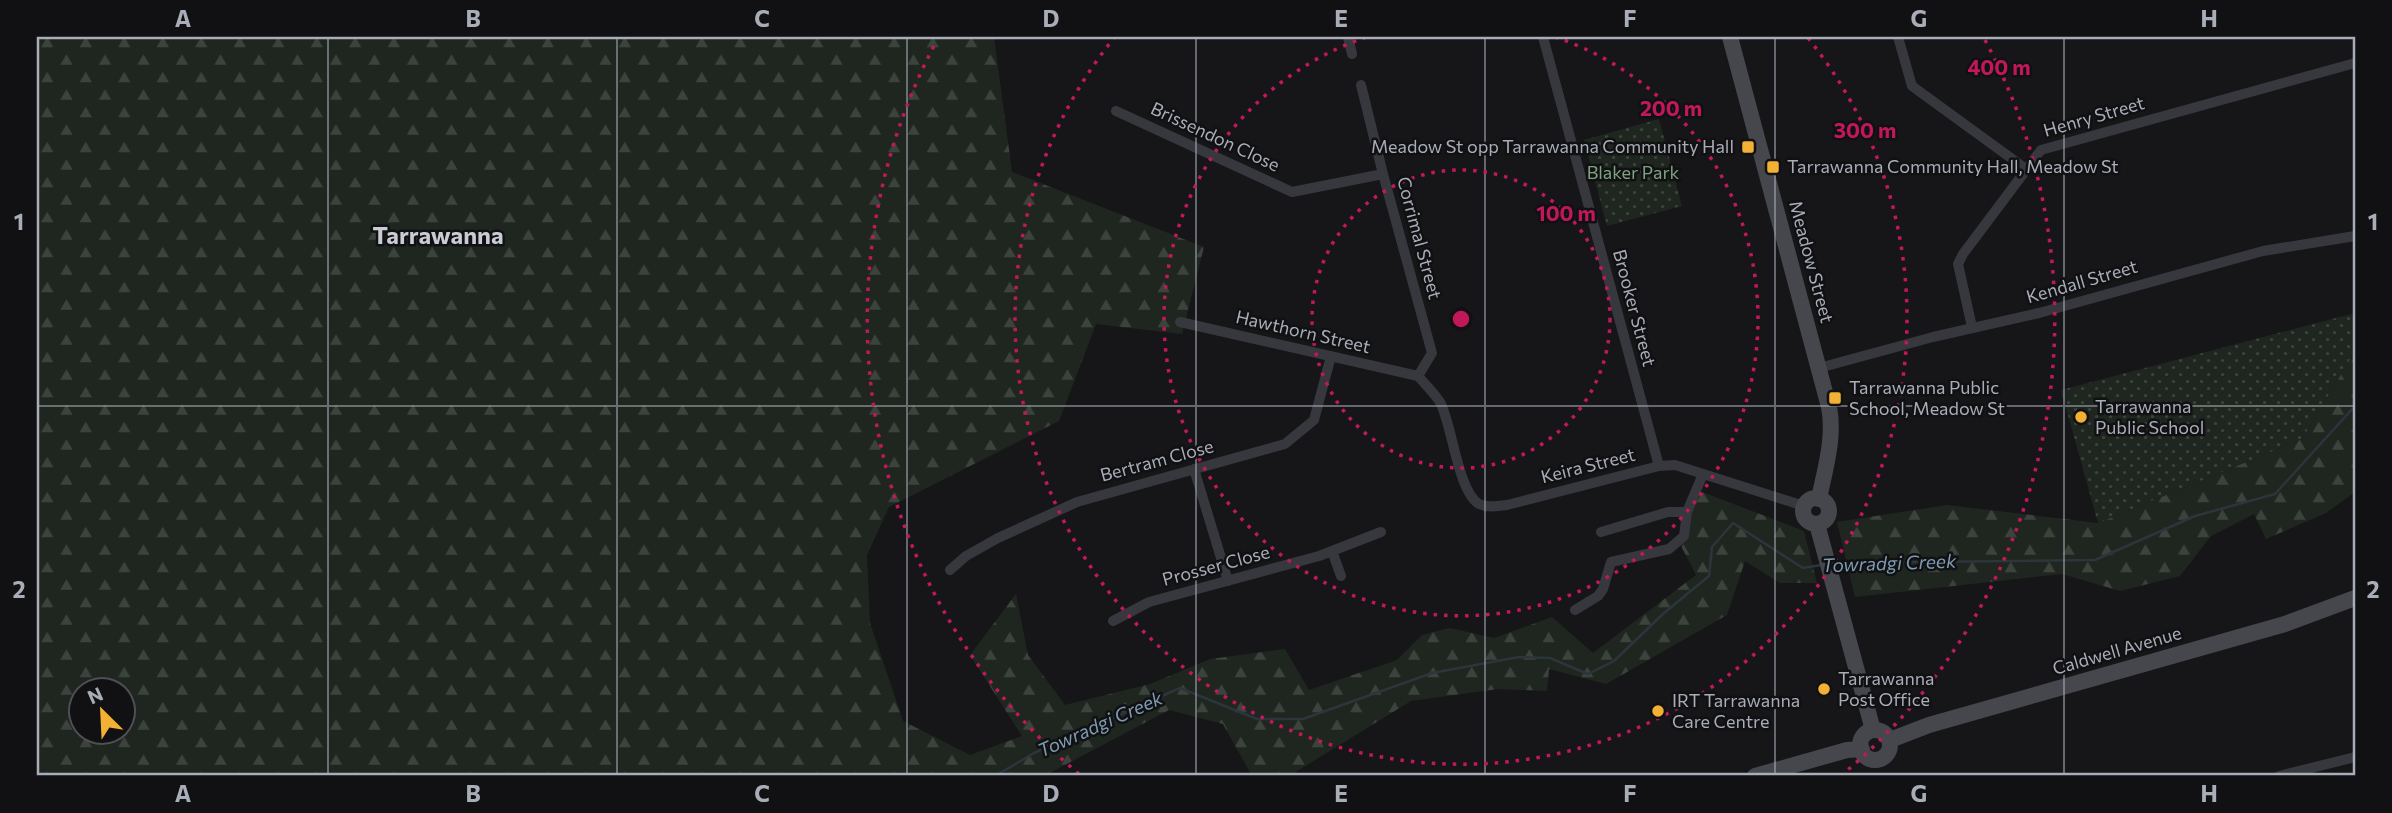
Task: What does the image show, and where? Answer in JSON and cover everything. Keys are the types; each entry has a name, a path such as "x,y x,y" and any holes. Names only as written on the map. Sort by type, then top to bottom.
{"main road":[{"name":"Meadow Street","path":"1730,37 1829,407 1832,426 1819,499"},
{"path":"1811,499 1819,499 1826,504 1829,512 1825,520 1817,524 1806,520 1802,512 1804,506 1811,499"},
{"path":"1817,524 1873,730"},
{"name":"Caldwell Avenue","path":"1889,740 1929,725 2285,624 2355,598"},
{"path":"1873,730 1883,732 1889,740 1889,751 1878,759 1870,758 1861,749 1864,735 1873,730"},
{"path":"1755,776 1780,773 1847,750 1861,749"},
{"path":"1878,759 1882,776"}],"street":[{"path":"1348,37 1352,54"},
{"name":"Brooker Street","path":"1543,37 1659,466"},
{"path":"1898,37 1912,86 2026,169"},
{"name":"Henry Street","path":"1972,327 1958,264 2041,149 2355,63"},
{"name":"Corrimal Street","path":"1361,85 1432,352 1418,376"},
{"name":"Brissendon Close","path":"1116,111 1292,192 1383,174"},
{"name":"Kendall Street","path":"1819,368 1972,327 2039,313 2263,251 2355,236"},
{"name":"Hawthorn Street","path":"1180,322 1418,376"},
{"name":"Bertram Close","path":"950,570 966,556 998,538 1077,502 1285,444 1314,420 1331,356"},
{"name":"Keira Street","path":"1418,376 1440,402 1466,488 1481,505 1507,505 1659,466 1675,465 1804,506"},
{"path":"1194,469 1228,581"},
{"path":"1575,610 1598,596 1603,589 1611,562 1669,549 1684,536 1687,512 1703,474"},
{"path":"1601,532 1668,512 1687,512"},
{"name":"Prosser Close","path":"1113,621 1149,602 1332,551 1381,532"},
{"path":"1332,551 1341,576"},
{"path":"2278,776 2355,757"}],"green space":[{"path":"37,37 994,37 1012,172 1204,247 1182,334 1096,324 1059,421 889,507 867,555 870,623 903,721 970,755 1022,736 970,655 1016,594 1028,655 1065,705 1150,684 1210,659 1285,649 1309,690 1397,660 1422,635 1450,628 1494,638 1552,617 1593,653 1696,575 1680,544 1697,490 1804,531 1817,583 1780,583 1745,561 1727,615 1606,684 1549,669 1547,691 1498,689 1411,701 1289,776 1252,776 1223,724 1169,710 1044,776 37,776"},
{"name":"Blaker Park","path":"1659,119 1682,206 1607,226 1584,140"},
{"path":"2355,313 2355,351 2302,439 2098,523 2061,390"},
{"path":"2355,351 2355,492 2326,513 2266,539 2254,514 2211,536 2180,576 2120,591 2062,574 1855,597 1837,522 1947,505 2098,523 2302,439"}],"waterway":[{"name":"Towradgi Creek","path":"1834,563 2095,560 2195,516 2275,494 2355,406"},
{"name":"Towradgi Creek","path":"995,776 1034,753 1180,688 1257,719 1303,719 1432,673 1519,657 1550,658 1588,674 1614,661 1664,613 1709,576 1712,547 1733,523 1803,568 1821,565"}],"place":[{"name":"Meadow St opp Tarrawanna Community Hall","path":"1748,147"},
{"name":"Tarrawanna Community Hall, Meadow St","path":"1773,167"},
{"name":"Tarrawanna Public School, Meadow St","path":"1835,398"},
{"name":"Tarrawanna Public School","path":"2081,417"},
{"name":"Tarrawanna Post Office","path":"1824,689"},
{"name":"IRT Tarrawanna Care Centre","path":"1658,711"}],"district":[{"name":"Tarrawanna","path":"438,236"}]}
